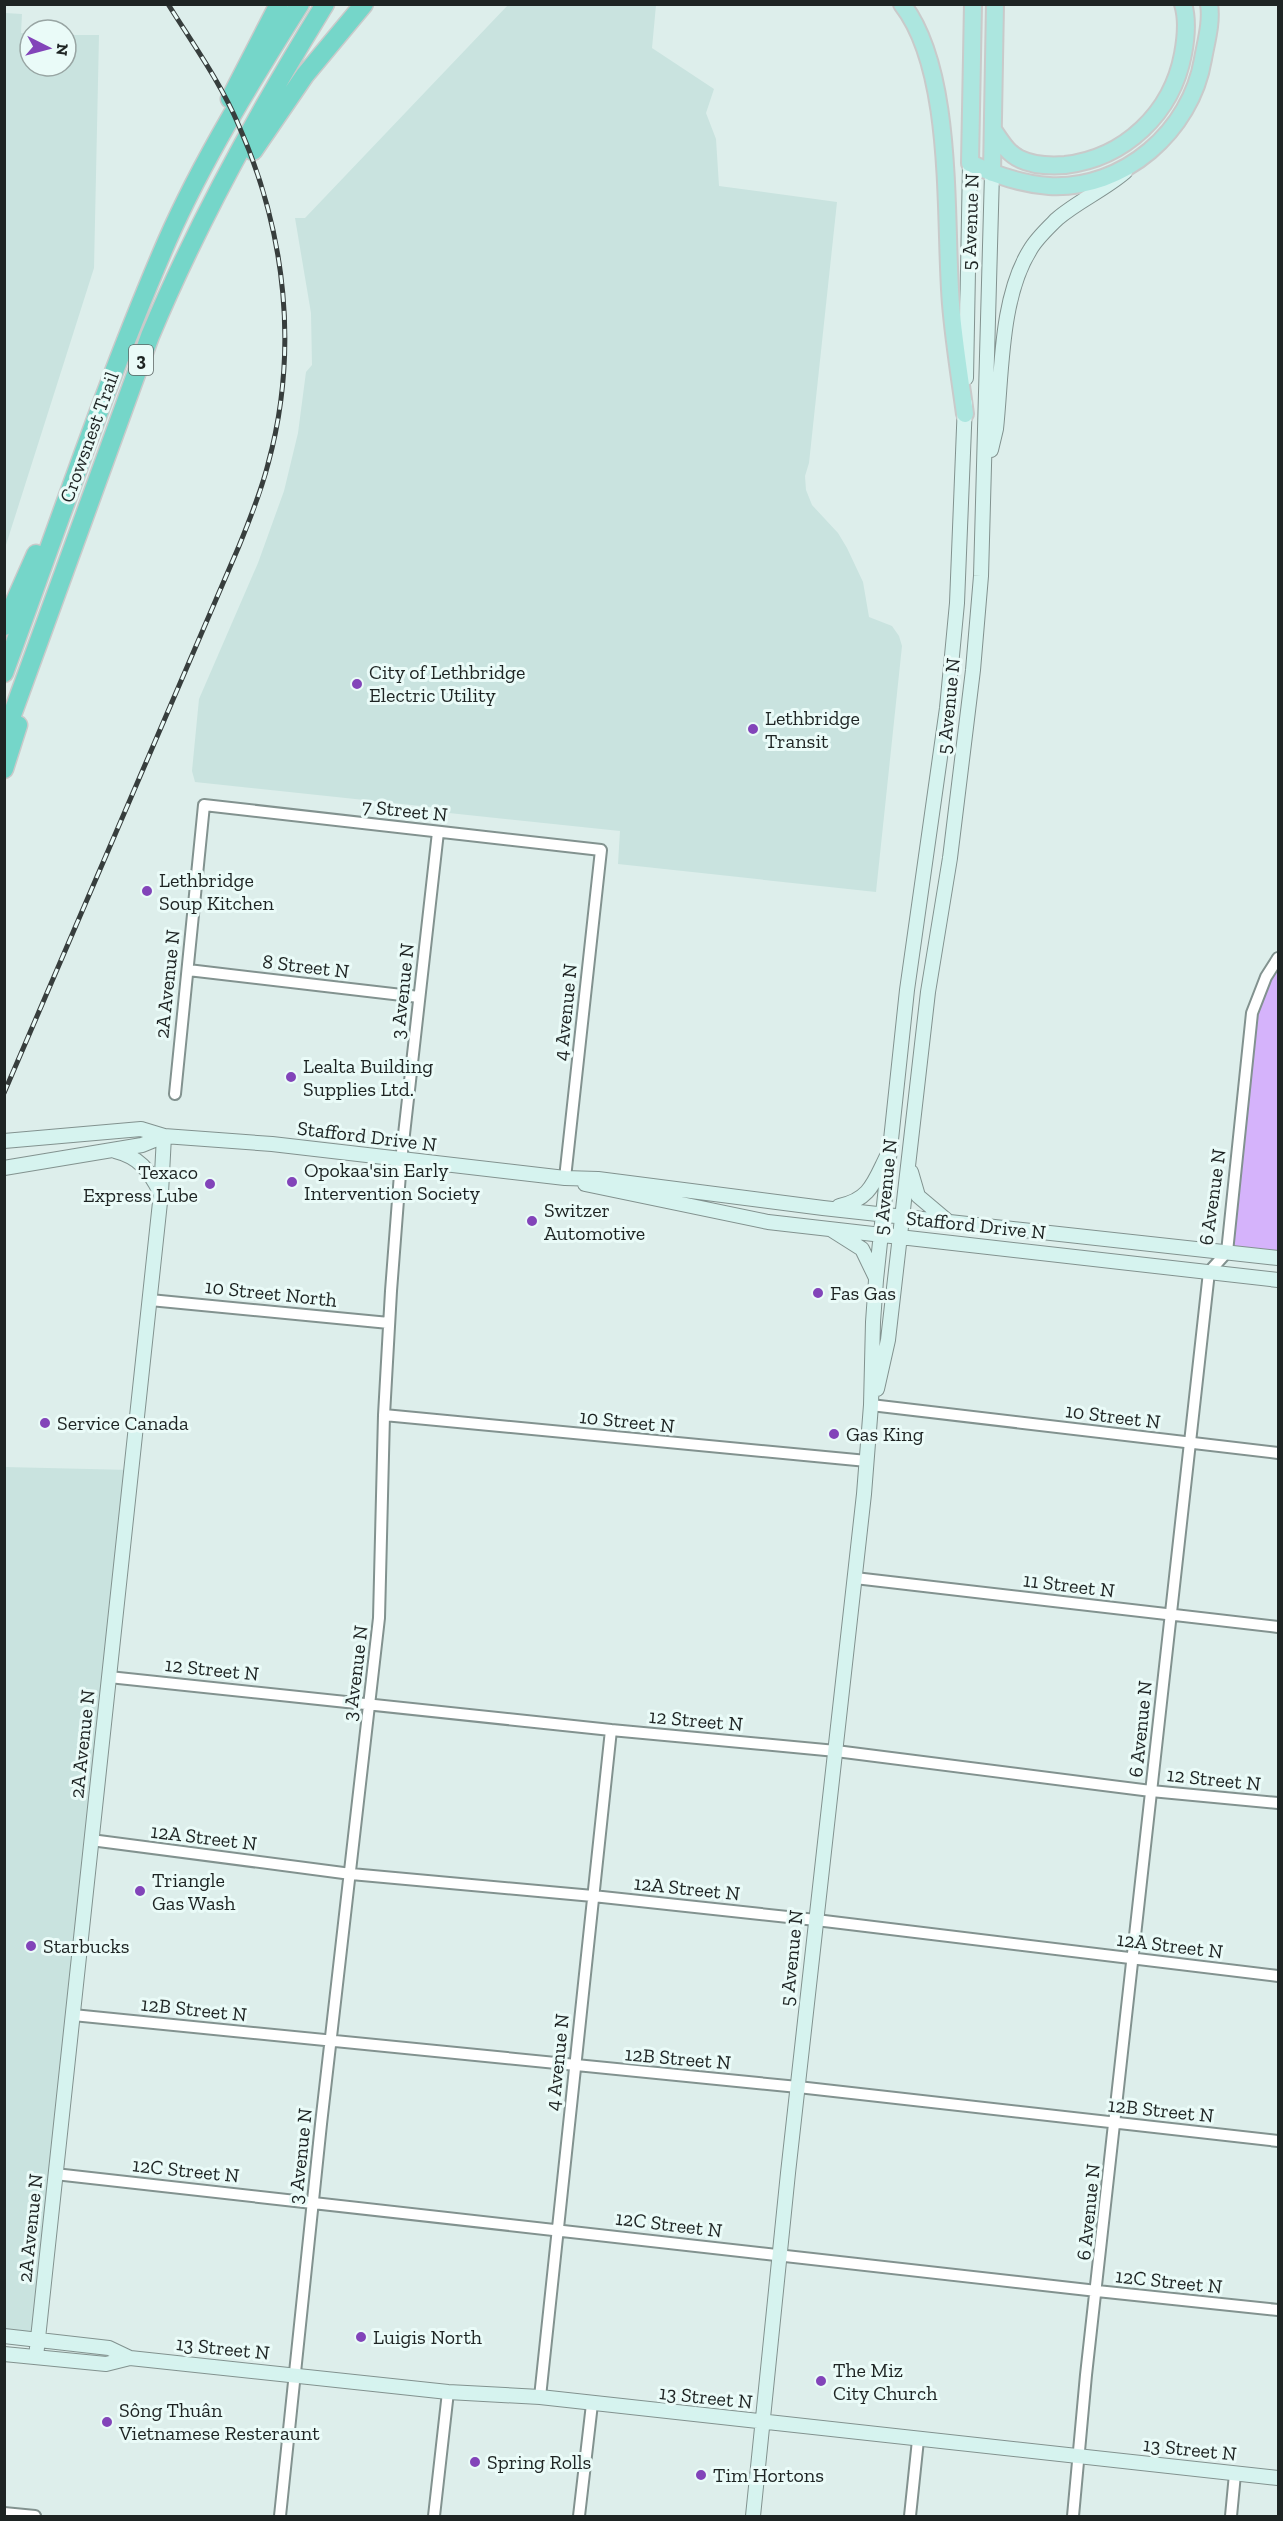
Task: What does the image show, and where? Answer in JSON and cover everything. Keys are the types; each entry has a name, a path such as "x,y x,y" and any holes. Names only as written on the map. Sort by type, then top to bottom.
{"highway":[{"path":"4,626 104,399 134,305 170,218 279,4"},
{"name":"Crowsnest Trail","path":"4,674 104,399 168,240 192,190 300,4"},
{"name":"Crowsnest Trail","path":"4,737 150,336 198,227 284,72 325,4"},
{"path":"150,336 233,183 269,125 305,75 364,4"},
{"path":"4,769 81,524"}],"main road":[{"path":"902,4 912,18 925,46 936,91 948,215 951,304 965,414"},
{"name":"5 Avenue N","path":"753,2517 867,1461 876,1280 907,990 948,697 959,573 965,414 973,4"},
{"name":"5 Avenue N","path":"871,1405 887,1348 928,992 962,769 981,576 995,4"},
{"path":"993,130 1006,148 1019,159 1035,165 1057,166 1080,163 1119,147 1138,135 1157,114 1180,71 1186,25 1183,4"},
{"path":"985,478 996,429 1012,295 1021,267 1031,248 1058,219 1109,186 1169,134 1194,93 1201,69 1210,6"},
{"path":"970,164 992,173 1036,185 1067,186 1088,182 1132,165"},
{"name":"Stafford Drive N","path":"11,1140 129,1128 141,1129 164,1136 272,1144 401,1161 565,1178 598,1179 823,1209 1278,1258"},
{"name":"Stafford Drive N","path":"6,1168 142,1145 164,1136"},
{"name":"2A Avenue N","path":"36,2357 150,1299 161,1193 164,1136"},
{"path":"823,1209 855,1203 862,1198 869,1190 891,1149"},
{"path":"110,1150 138,1160 150,1172 161,1193"},
{"path":"909,1161 918,1196 950,1223"},
{"name":"Stafford Drive N","path":"565,1178 596,1188 797,1226 1278,1280"},
{"path":"830,1228 862,1249 876,1280"},
{"name":"13 Street N","path":"4,2336 109,2348 130,2358 448,2392 540,2397 1278,2478"},
{"name":"13 Street N","path":"4,2354 106,2364 130,2358"}],"street":[{"name":"7 Street N","path":"204,806 601,850"},
{"name":"2A Avenue N","path":"175,1094 204,806"},
{"name":"3 Avenue N","path":"280,2517 379,1618 384,1415 401,1161 438,832"},
{"name":"4 Avenue N","path":"565,1178 601,850"},
{"name":"6 Avenue N","path":"1073,2517 1188,1443 1201,1358 1209,1272 1227,1252 1252,1013 1266,977 1278,958"},
{"name":"8 Street N","path":"188,970 419,997"},
{"name":"10 Street North","path":"150,1299 389,1323"},
{"name":"10 Street N","path":"871,1405 1278,1453"},
{"name":"10 Street N","path":"384,1415 867,1461"},
{"name":"11 Street N","path":"855,1578 1278,1627"},
{"name":"12 Street N","path":"109,1677 611,1730 836,1751 1151,1791 1278,1803"},
{"name":"4 Avenue N","path":"540,2397 611,1730"},
{"name":"12A Street N","path":"91,1840 351,1874 593,1896 816,1920 1278,1976"},
{"name":"12B Street N","path":"73,2015 798,2087 1278,2141"},
{"name":"12C Street N","path":"55,2174 1278,2310"},
{"path":"434,2517 448,2392"},
{"path":"579,2517 592,2404"},
{"path":"910,2517 918,2439"},
{"path":"1231,2517 1235,2474"},
{"path":"4,2513 35,2517"}],"shaded area":[{"path":"508,5 656,5 652,48 714,89 706,113 716,139 719,186 837,202 809,463 805,476 806,490 812,505 838,533 863,582 869,617 892,626 902,646 876,892 618,864 620,831 449,813 449,809 195,782 192,771 199,699 258,563 284,491 298,433 306,372 312,365 311,313 295,218 305,218"},
{"path":"5,13 22,14 22,18 18,18 18,78 78,78 78,35 99,35 94,268 5,548"},
{"path":"1278,958 1278,1258 1227,1252 1251,1026"},
{"path":"5,1467 131,1470 36,2337 5,2333"}],"railway":[{"path":"4,1093 239,546 262,485 278,421 285,336 283,293 268,208 255,167 232,110 168,4"}],"place":[{"name":"City of Lethbridge Electric Utility","path":"357,684"},
{"name":"Lethbridge Transit","path":"753,729"},
{"name":"Lethbridge Soup Kitchen","path":"147,891"},
{"name":"Lealta Building Supplies Ltd.","path":"291,1077"},
{"name":"Opokaa'sin Early Intervention Society","path":"292,1182"},
{"name":"Texaco Express Lube","path":"210,1184"},
{"name":"Switzer Automotive","path":"532,1221"},
{"name":"Fas Gas","path":"818,1293"},
{"name":"Service Canada","path":"45,1423"},
{"name":"Gas King","path":"834,1434"},
{"name":"Triangle Gas Wash","path":"140,1891"},
{"name":"Starbucks","path":"31,1946"},
{"name":"Luigis North","path":"361,2337"},
{"name":"The Miz City Church","path":"821,2381"},
{"name":"Sông Thuân Vietnamese Resteraunt","path":"107,2422"},
{"name":"Spring Rolls","path":"475,2462"},
{"name":"Tim Hortons","path":"701,2475"}]}
